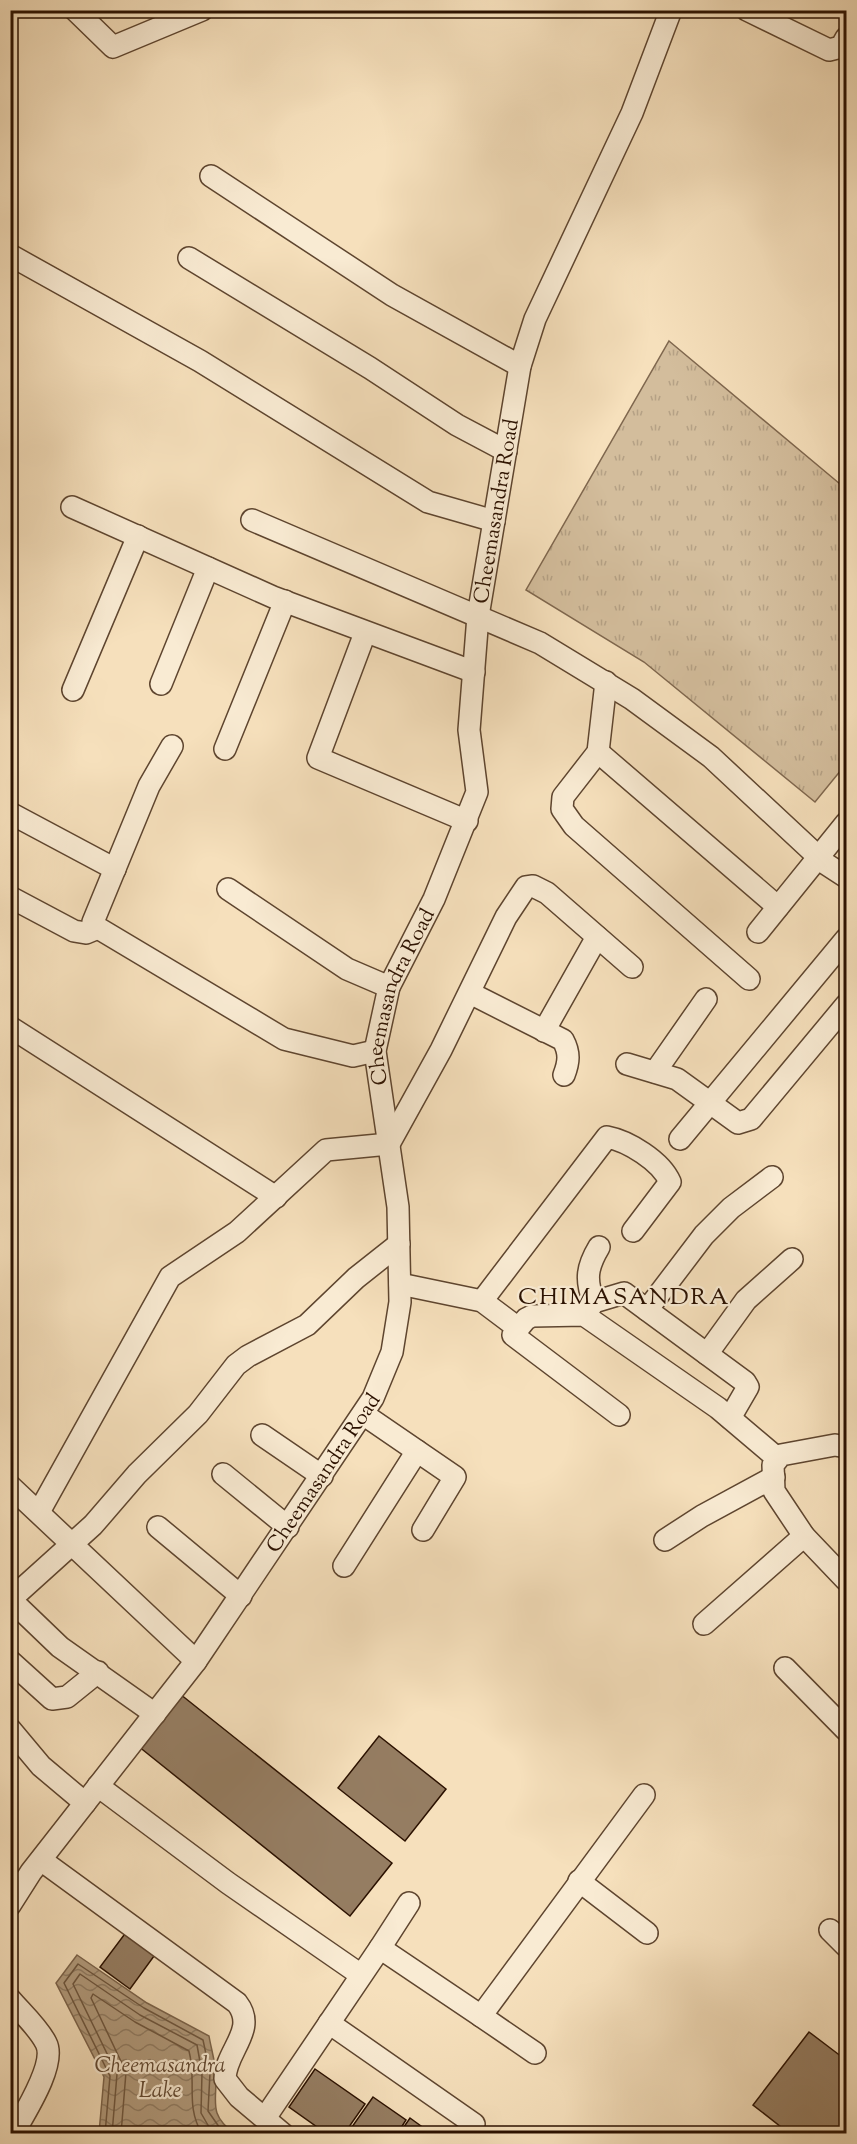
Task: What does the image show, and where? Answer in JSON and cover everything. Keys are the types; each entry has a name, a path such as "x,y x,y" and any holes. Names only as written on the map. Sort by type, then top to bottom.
{"street":[{"path":"75,10 113,47 194,12"},
{"name":"Cheemasandra Road","path":"10,1905 41,1860 196,1660 241,1596 373,1398 392,1352 400,1302 398,1208 375,1051 389,987 434,900 477,792 469,730 478,616 520,366 534,319 632,113 671,10"},
{"path":"747,10 829,50 842,47 846,38"},
{"path":"211,176 392,295 520,366"},
{"path":"10,255 200,361 428,502 494,521"},
{"path":"189,258 370,368 457,425 506,451"},
{"path":"72,507 285,601 365,633 474,672"},
{"path":"252,520 540,643 606,682 711,757 820,858 846,877"},
{"path":"73,690 138,536"},
{"path":"161,684 208,567"},
{"path":"225,749 285,601"},
{"path":"365,633 318,758 467,820"},
{"path":"606,682 598,752 563,797 562,809 574,826 748,979"},
{"path":"172,747 148,786 93,922 98,928 284,1039 353,1056 375,1051"},
{"path":"598,752 778,907"},
{"path":"10,813 115,869"},
{"path":"758,932 846,823"},
{"path":"39,1512 170,1277 221,1244 326,1150 389,1144 470,993 506,916 526,887 533,886 547,893 632,967"},
{"path":"228,890 347,969 389,987"},
{"path":"10,897 74,931 86,933 98,928"},
{"path":"544,1031 597,937"},
{"path":"680,1139 846,939"},
{"path":"470,993 563,1040 569,1062 564,1075"},
{"path":"655,1072 706,999"},
{"path":"627,1064 677,1079 738,1123 751,1119 846,1005"},
{"path":"10,1028 276,1197"},
{"path":"482,1301 607,1137 623,1140 666,1173 670,1182 633,1231"},
{"path":"647,1310 704,1235 731,1208 772,1177"},
{"path":"155,1714 60,1647 11,1599 74,1544 137,1474 198,1414 236,1365 248,1356 307,1325 356,1278 399,1244"},
{"path":"599,1247 588,1265 589,1309 730,1418 776,1467 774,1491 804,1536 846,1580"},
{"path":"707,1354 746,1300 792,1259"},
{"path":"400,1284 482,1301 518,1328"},
{"path":"619,1415 513,1335 518,1328 532,1316 589,1309 624,1293 745,1382 748,1388 730,1418"},
{"path":"363,1414 455,1477 423,1530"},
{"path":"262,1435 322,1476"},
{"path":"665,1540 776,1467 835,1445 846,1447"},
{"path":"344,1566 417,1451"},
{"path":"223,1474 288,1527"},
{"path":"10,1486 196,1660"},
{"path":"158,1527 241,1596"},
{"path":"704,1624 804,1536"},
{"path":"10,1661 38,1689 52,1699 67,1697 98,1672"},
{"path":"785,1668 846,1730"},
{"path":"10,1729 41,1766 85,1803"},
{"path":"98,1786 237,1889 361,1975"},
{"path":"482,2016 579,1881 644,1796"},
{"path":"41,1860 237,2003 245,2018 244,2030 229,2059 225,2079 239,2097 283,2133"},
{"path":"579,1881 647,1933"},
{"path":"265,2118 409,1903"},
{"path":"830,1930 846,1946"},
{"path":"380,1948 535,2053"},
{"path":"10,1999 47,2044 48,2059 44,2075 15,2124"},
{"path":"329,2023 474,2124"}],"green space":[{"path":"669,341 846,489 846,764 815,802 644,662 526,590"}],"water":[{"name":"Cheemasandra Lake","path":"77,1955 147,2003 209,2036 215,2069 217,2113 220,2120 234,2133 99,2133 104,2077 56,1983"}],"building":[{"path":"180,1694 392,1863 350,1916 138,1746"},
{"path":"379,1736 446,1789 405,1841 338,1788"},
{"path":"127,1931 157,1952 130,1989 100,1967"},
{"path":"809,2032 846,2060 846,2134 790,2134 753,2105"},
{"path":"315,2069 365,2104 344,2134 327,2134 289,2107"},
{"path":"373,2097 406,2120 397,2134 347,2134"},
{"path":"410,2118 432,2134 399,2134"}],"district":[{"name":"CHIMASANDRA","path":"624,1296"}]}
